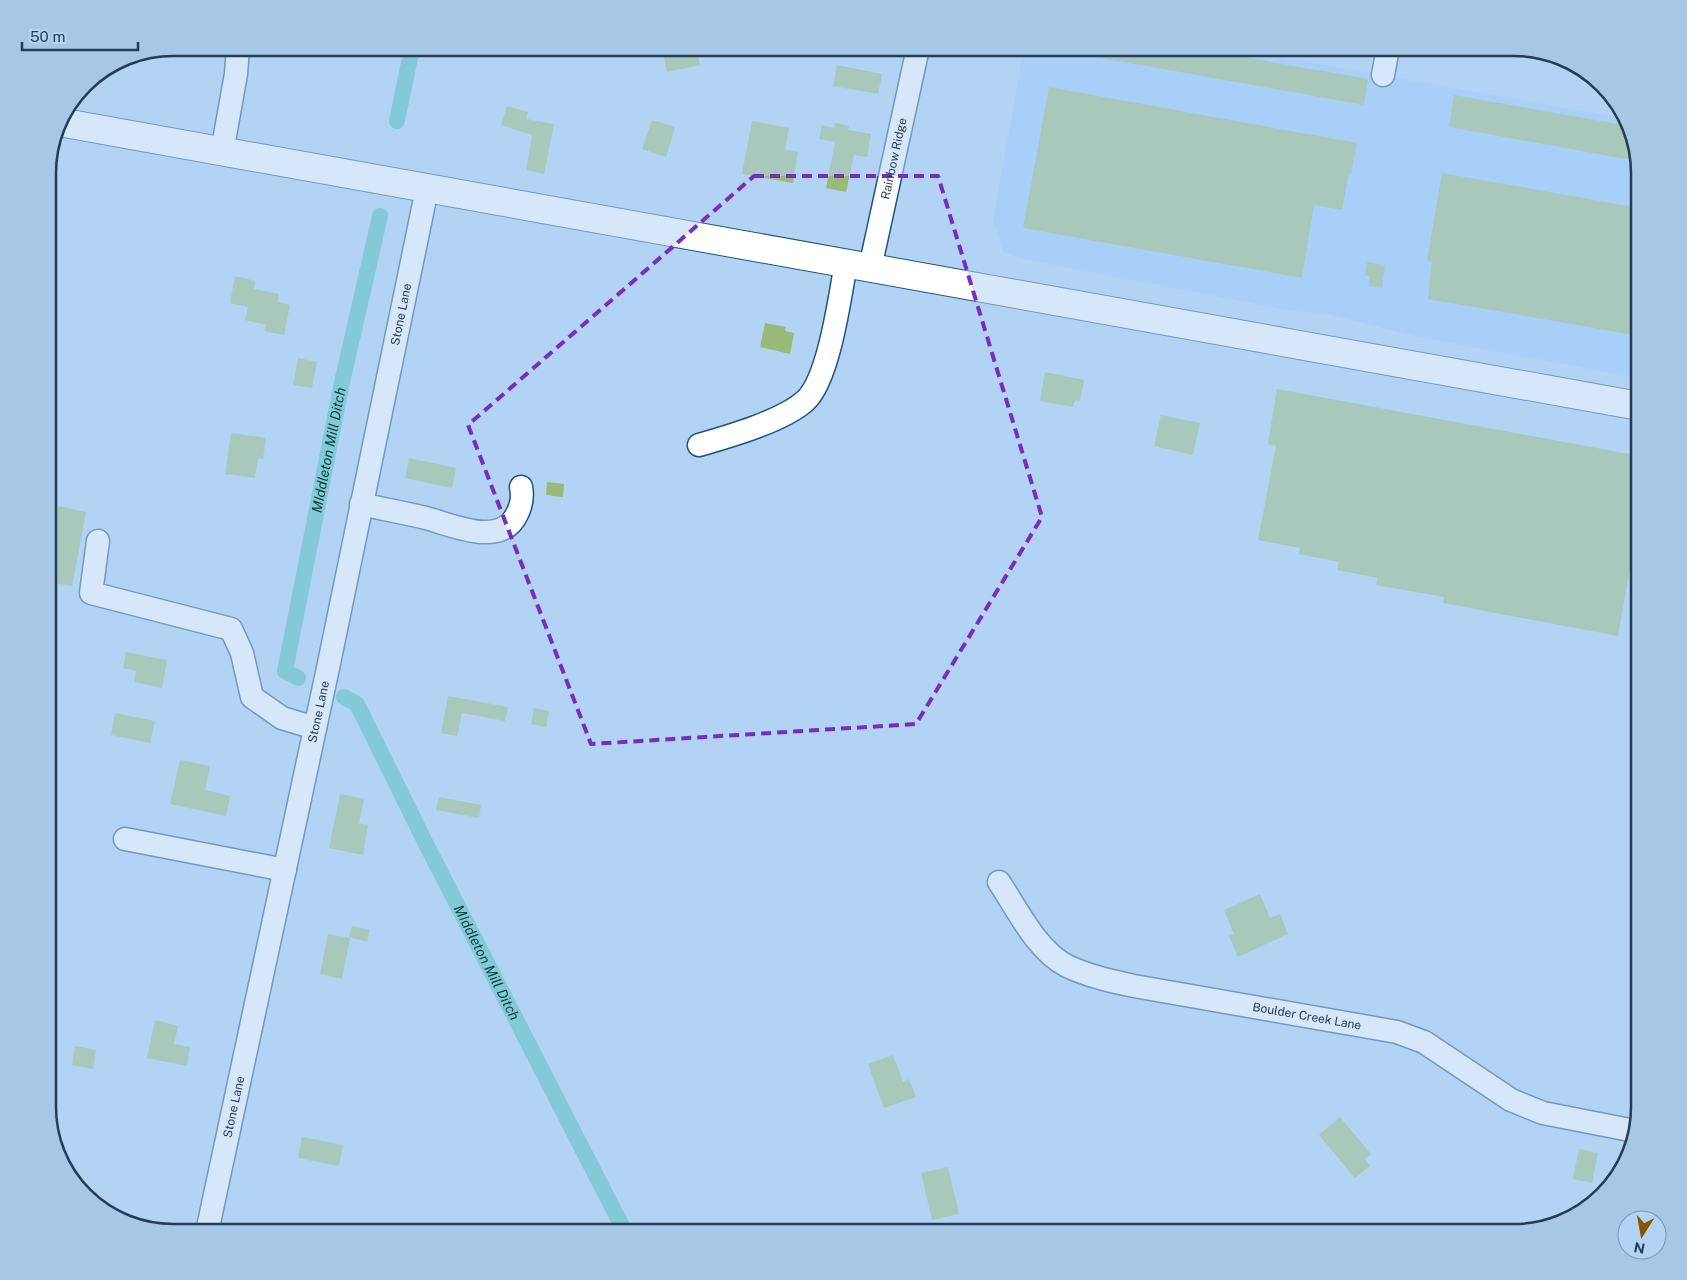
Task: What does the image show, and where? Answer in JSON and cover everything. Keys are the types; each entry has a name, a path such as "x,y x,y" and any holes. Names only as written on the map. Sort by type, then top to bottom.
{"main road":[{"path":"67,124 1631,404"}],"street":[{"path":"222,152 237,56"},
{"name":"Rainbow Ridge","path":"699,445 763,424 805,401 816,387 858,266 916,56"},
{"path":"1383,75 1387,56"},
{"name":"Stone Lane","path":"210,1224 427,189"},
{"path":"361,504 479,533 501,530 516,518 523,496 521,488"},
{"path":"98,541 91,593 231,629 242,653 252,697 282,718 315,728"},
{"path":"125,838 285,870"},
{"name":"Boulder Creek Lane","path":"999,882 1024,922 1042,946 1066,965 1096,977 1134,986 1397,1032 1424,1042 1512,1100 1543,1113 1628,1130"}],"highlighted area":[{"path":"754,176 938,176 1042,517 916,724 591,744 468,425"}],"shaded area":[{"path":"1023,56 1274,56 1617,117 1627,143 1631,173 1631,377 1414,336 1323,313 1292,311 1024,259 1003,252 993,219"}],"building":[{"path":"664,56 698,56 700,65 667,72"},
{"path":"1091,56 1237,56 1368,79 1364,105"},
{"path":"837,65 882,74 878,94 833,86"},
{"path":"1049,87 1357,143 1342,210 1314,205 1302,278 1023,228"},
{"path":"1454,95 1620,124 1630,160 1449,127"},
{"path":"507,106 528,112 526,119 554,124 544,174 526,170 532,135 501,125"},
{"path":"652,120 675,127 666,157 642,149"},
{"path":"752,121 789,128 785,150 798,152 793,183 742,174"},
{"path":"835,123 849,126 848,130 871,134 867,157 854,155 846,192 826,188 835,142 819,139 822,125 834,128"},
{"path":"1442,173 1631,206 1631,334 1428,299 1432,262 1427,261"},
{"path":"1367,262 1385,265 1382,288 1369,286 1370,276 1365,275"},
{"path":"235,276 255,281 254,289 279,294 278,302 290,305 284,335 264,331 266,325 245,320 248,307 230,303"},
{"path":"765,323 786,327 785,331 794,333 790,354 760,347"},
{"path":"298,358 317,362 312,388 293,385"},
{"path":"1045,372 1084,380 1080,401 1075,400 1073,407 1040,401"},
{"path":"1277,389 1631,454 1631,563 1618,636 1443,603 1444,597 1376,585 1378,578 1337,570 1339,562 1299,554 1300,548 1258,540 1276,446 1268,444"},
{"path":"1161,415 1200,423 1193,455 1154,446"},
{"path":"231,433 266,438 263,459 258,458 255,478 225,474"},
{"path":"409,458 456,468 452,488 405,478"},
{"path":"547,482 564,484 563,497 546,495"},
{"path":"58,506 86,512 72,586 56,583 56,515"},
{"path":"126,652 167,660 162,688 134,682 136,671 123,668"},
{"path":"448,696 508,707 505,721 462,713 457,736 441,733"},
{"path":"534,708 549,711 546,727 531,724"},
{"path":"115,713 155,721 150,743 111,735"},
{"path":"180,760 210,766 205,790 230,796 226,816 170,804"},
{"path":"340,794 364,799 359,823 368,825 363,855 329,848"},
{"path":"439,797 481,805 479,818 436,810"},
{"path":"1260,894 1270,918 1280,914 1288,934 1238,957 1229,936 1234,934 1224,910"},
{"path":"352,926 370,930 367,942 349,937"},
{"path":"328,934 350,938 342,979 320,974"},
{"path":"155,1020 178,1026 174,1044 190,1047 187,1066 147,1058"},
{"path":"75,1046 96,1050 93,1069 72,1065"},
{"path":"893,1055 903,1082 909,1079 916,1097 884,1108 868,1064"},
{"path":"1340,1117 1371,1154 1365,1159 1370,1166 1355,1178 1319,1135"},
{"path":"302,1137 343,1145 339,1166 298,1158"},
{"path":"1579,1149 1598,1153 1592,1183 1573,1179"},
{"path":"948,1167 959,1214 932,1220 921,1173"}],"waterway":[{"name":"MIddleton Mill Ditch","path":"397,121 410,56"},
{"name":"MIddleton Mill Ditch","path":"298,678 285,671 341,387 380,216"},
{"name":"MIddleton Mill Ditch","path":"344,697 357,704 426,844 621,1224"}]}
